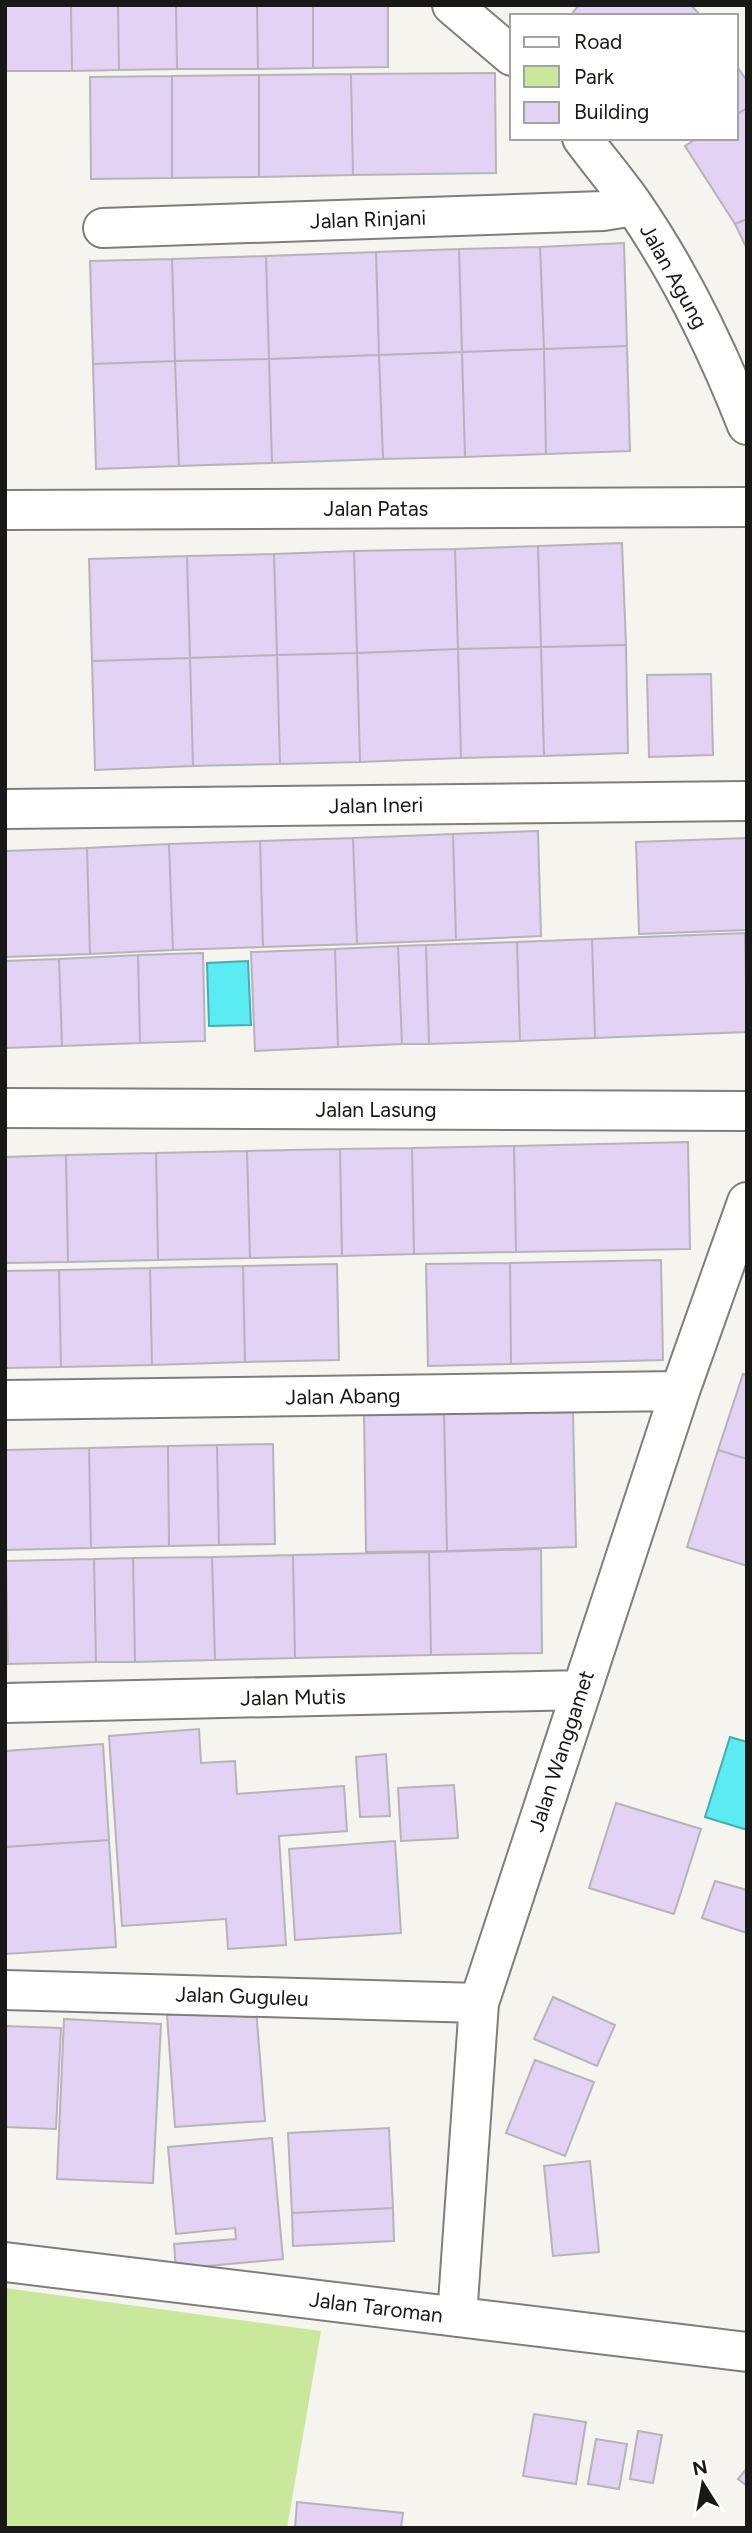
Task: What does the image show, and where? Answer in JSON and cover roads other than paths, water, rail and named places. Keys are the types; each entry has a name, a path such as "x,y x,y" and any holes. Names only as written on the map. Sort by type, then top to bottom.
{"street":[{"path":"452,5 510,54"},
{"name":"Jalan Agung","path":"584,140 634,206 679,280 714,348 747,425"},
{"name":"Jalan Rinjani","path":"103,228 603,211 634,206"},
{"name":"Jalan Patas","path":"5,510 747,507"},
{"name":"Jalan Ineri","path":"5,809 747,801"},
{"name":"Jalan Lasung","path":"5,1108 747,1111"},
{"name":"Jalan Wanggamet","path":"457,2317 480,2003 680,1391 747,1202"},
{"name":"Jalan Abang","path":"5,1400 680,1391"},
{"name":"Jalan Mutis","path":"5,1703 581,1690"},
{"name":"Jalan Guguleu","path":"5,1990 480,2003"},
{"name":"Jalan Taroman","path":"5,2262 747,2352"}],"water":[{"path":"248,961 251,1025 209,1026 207,963"},
{"path":"730,1737 747,1742 747,1830 705,1817"}]}
